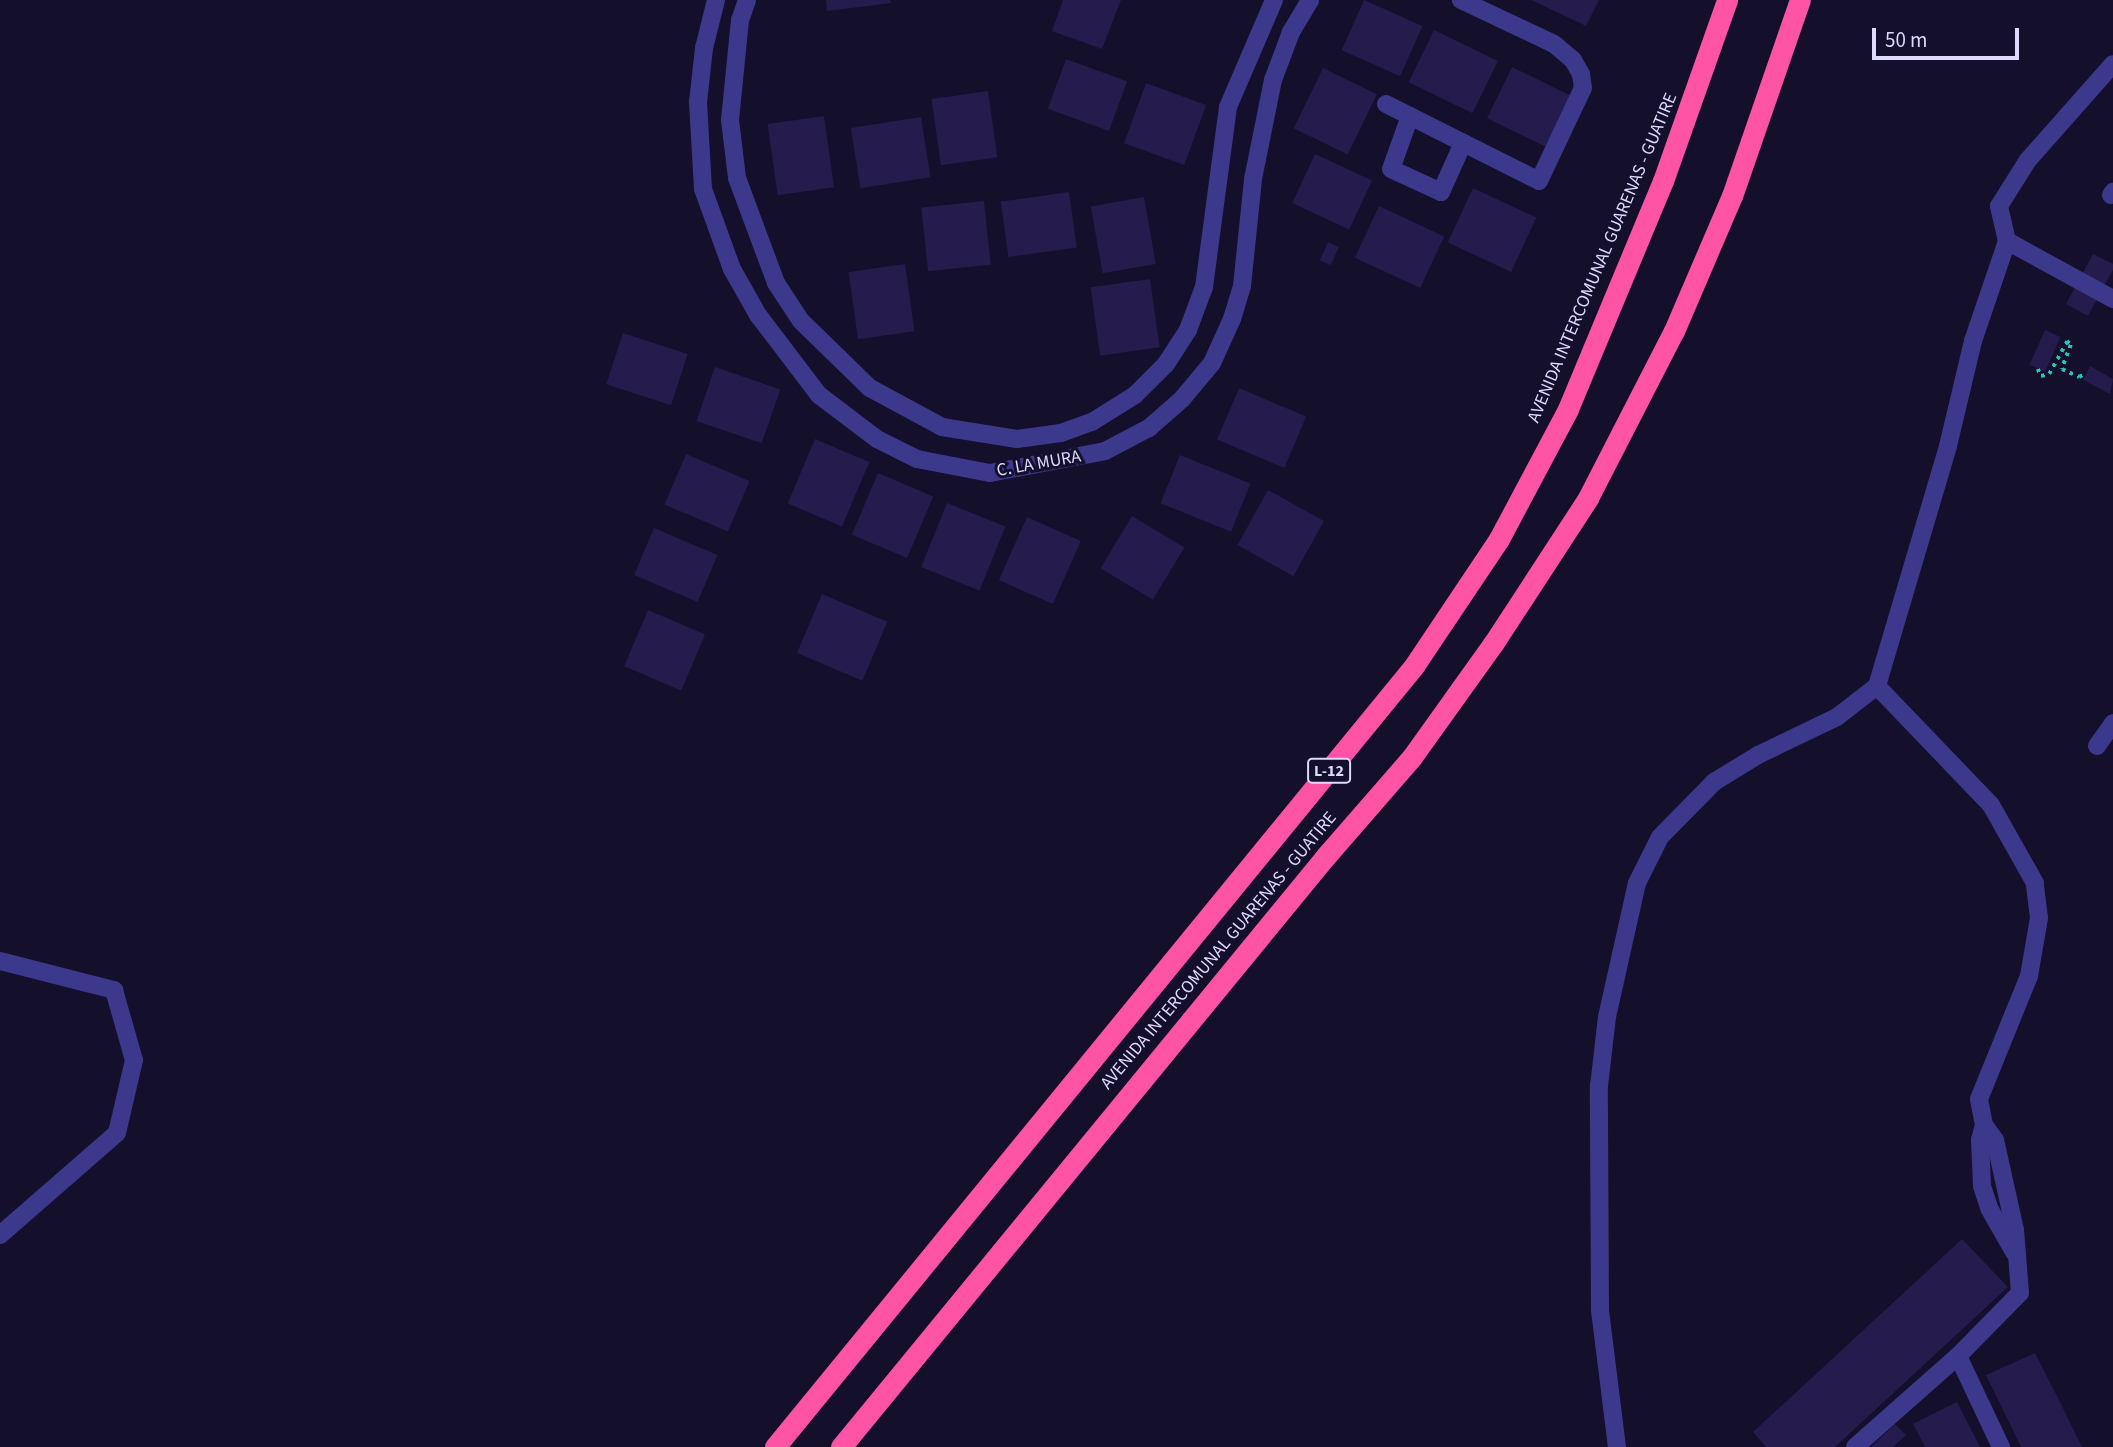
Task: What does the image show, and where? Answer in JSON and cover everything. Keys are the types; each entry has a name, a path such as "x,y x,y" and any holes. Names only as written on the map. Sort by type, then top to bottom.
{"highway":[{"name":"AVENIDA INTERCOMUNAL GUARENAS - GUATIRE","path":"775,1447 1415,666 1499,539 1574,397 1663,181 1727,0"},
{"name":"AVENIDA INTERCOMUNAL GUARENAS - GUATIRE","path":"841,1447 1326,856 1412,757 1493,644 1588,498 1674,331 1732,196 1800,0"}],"street":[{"name":"C. LA MURA","path":"716,0 704,48 698,103 704,189 732,269 758,314 819,395 877,439 917,459 990,473 1105,451 1149,428 1212,363 1233,319 1241,286 1253,179 1273,80 1291,32 1310,0"},
{"path":"747,0 738,32 730,120 737,178 776,283 801,321 870,388 942,427 1017,439 1061,433 1114,408 1166,364 1188,330 1204,287 1228,107 1274,0"},
{"path":"1386,104 1539,181 1583,88 1573,60 1554,44 1461,0"},
{"path":"1617,1447 1600,1310 1600,1086 1606,1017 1637,883 1660,837 1714,782 1758,755 1837,717 1877,686 1948,446 1973,341 2007,241 1999,206 2013,180 2113,64"},
{"path":"1410,116 1391,169 1441,192 1463,143"},
{"path":"2007,241 2113,299"},
{"path":"1855,1447 1958,1356 2020,1293 2014,1252 1989,1209 1982,1186 1980,1140 1984,1125 1979,1099 2029,976 2039,918 2035,883 1992,805 1877,686"},
{"path":"2096,746 2113,723"},
{"path":"0,961 114,990 134,1060 117,1133 0,1234"},
{"path":"1958,1356 2001,1447"}],"path":[{"path":"2038,369 2041,376 2049,374 2067,341 2071,345 2062,369 2079,377 2086,373"}],"building":[{"path":"826,0 890,0 891,3 827,11"},
{"path":"1063,0 1121,0 1102,49 1052,31"},
{"path":"1364,0 1422,26 1400,76 1342,50"},
{"path":"1531,0 1599,0 1586,26"},
{"path":"1434,30 1498,61 1472,113 1409,82"},
{"path":"1066,59 1127,81 1109,131 1048,109"},
{"path":"1512,67 1575,98 1550,149 1487,118"},
{"path":"1323,68 1377,94 1348,155 1294,128"},
{"path":"1146,83 1206,105 1184,165 1124,143"},
{"path":"988,91 997,157 941,165 932,99"},
{"path":"824,116 834,187 778,195 768,124"},
{"path":"921,117 931,177 860,188 851,128"},
{"path":"1315,154 1372,181 1349,230 1292,203"},
{"path":"1473,188 1536,218 1511,272 1448,242"},
{"path":"1069,192 1077,247 1008,257 1001,202"},
{"path":"1144,197 1156,264 1103,273 1091,206"},
{"path":"984,201 991,265 928,271 921,208"},
{"path":"1379,206 1444,236 1420,288 1355,258"},
{"path":"1328,242 1339,247 1331,265 1320,260"},
{"path":"2093,254 2113,264 2113,270 2088,316 2066,304"},
{"path":"905,264 914,331 858,339 849,272"},
{"path":"1150,279 1160,347 1100,356 1091,287"},
{"path":"2045,330 2061,337 2045,372 2030,365"},
{"path":"623,333 688,354 671,405 606,384"},
{"path":"2090,366 2113,379 2110,394 2083,380"},
{"path":"715,367 780,389 762,443 696,421"},
{"path":"1239,388 1306,417 1284,468 1217,440"},
{"path":"815,439 869,462 842,526 788,503"},
{"path":"686,454 750,481 728,532 665,505"},
{"path":"1180,455 1250,483 1231,532 1161,503"},
{"path":"878,473 933,496 907,558 852,535"},
{"path":"1268,490 1324,521 1293,576 1237,545"},
{"path":"947,503 1005,527 980,591 921,567"},
{"path":"1132,516 1184,547 1153,600 1101,568"},
{"path":"1027,517 1081,541 1053,604 999,580"},
{"path":"654,528 718,555 698,602 634,575"},
{"path":"822,594 887,622 862,681 797,653"},
{"path":"648,610 705,634 681,690 624,666"},
{"path":"1962,1239 2008,1287 1835,1447 1766,1447 1753,1432"},
{"path":"2035,1353 2082,1447 2021,1447 1986,1375"},
{"path":"1957,1402 1980,1447 1925,1447 1913,1424"},
{"path":"1895,1424 1906,1435 1893,1447 1871,1447"}]}
